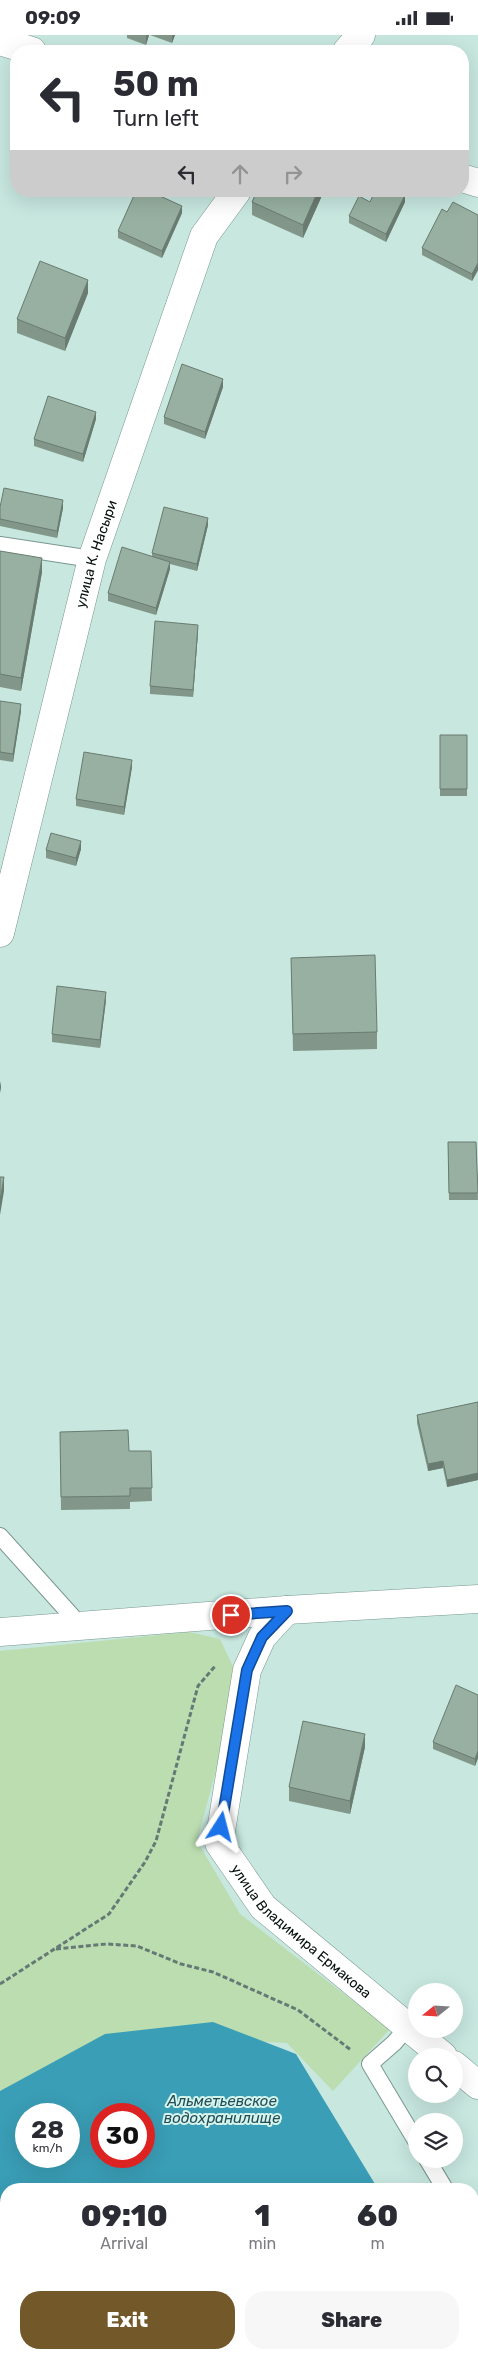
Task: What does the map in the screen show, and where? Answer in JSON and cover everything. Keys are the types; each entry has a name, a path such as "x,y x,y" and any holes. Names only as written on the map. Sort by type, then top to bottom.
{"street":[{"path":"352,45 361,35"},
{"path":"0,41 13,45"},
{"name":"улица К. Насыри","path":"0,933 92,559 204,237 233,197"},
{"path":"0,1632 478,1599"},
{"name":"улица Владимира Ермакова","path":"287,1611 262,1637 247,1670 219,1843 264,1907 408,2027"},
{"name":"улица Владимира Ермакова","path":"422,2038 434,2048"},
{"path":"463,2072 478,2085"}],"lane":[{"path":"0,545 92,559"},
{"path":"0,1536 80,1625"},
{"path":"408,2027 394,2043 370,2064 408,2128"},
{"path":"432,2168 441,2183"}],"path":[{"path":"0,1984 109,1915 145,1862 156,1841 198,1686 219,1662"},
{"path":"55,1949 107,1944 137,1946 181,1964 213,1972 298,2010 370,2064"}],"green space":[{"path":"189,1632 220,1639 235,1671 219,1759 197,1841 240,1914 390,2029 333,2091 287,2043 196,2038 24,2103 15,2103 15,2106 0,2112 0,1651"}],"water":[{"name":"Альметьевское водохранилище","path":"213,2022 296,2054 374,2183 0,2183 0,2091 105,2034"}],"building":[{"path":"133,197 162,197 182,206 162,251 118,231"},
{"path":"254,197 315,197 303,225 252,202"},
{"path":"358,197 370,202 372,197 404,197 386,234 349,216"},
{"path":"453,202 478,215 478,263 472,274 422,248 442,209 447,212"},
{"path":"40,261 88,280 65,338 17,319"},
{"path":"182,364 223,379 205,432 164,417"},
{"path":"48,396 96,412 83,454 34,439"},
{"path":"4,488 63,500 57,531 0,519 0,507"},
{"path":"164,507 208,518 197,564 152,553"},
{"path":"122,547 170,562 156,608 108,593"},
{"path":"0,551 42,558 21,678 0,674"},
{"path":"155,621 198,625 193,690 150,686"},
{"path":"0,701 21,704 13,754 0,752"},
{"path":"440,735 467,735 467,789 440,789"},
{"path":"84,752 132,760 124,807 76,799"},
{"path":"51,833 81,841 76,858 46,850"},
{"path":"375,955 377,1032 293,1034 291,958"},
{"path":"57,986 106,992 100,1040 52,1034"},
{"path":"448,1142 476,1142 478,1193 449,1193"},
{"path":"0,1177 4,1177 0,1201"},
{"path":"478,1402 478,1473 447,1480 443,1461 428,1464 417,1415"},
{"path":"128,1430 129,1451 151,1451 152,1488 130,1488 130,1496 61,1497 60,1432"},
{"path":"456,1685 478,1695 478,1751 475,1759 433,1742"},
{"path":"303,1721 365,1734 350,1801 289,1787"}],"route":[{"path":"221,1827 247,1670 262,1637 287,1611 231,1615"}]}
